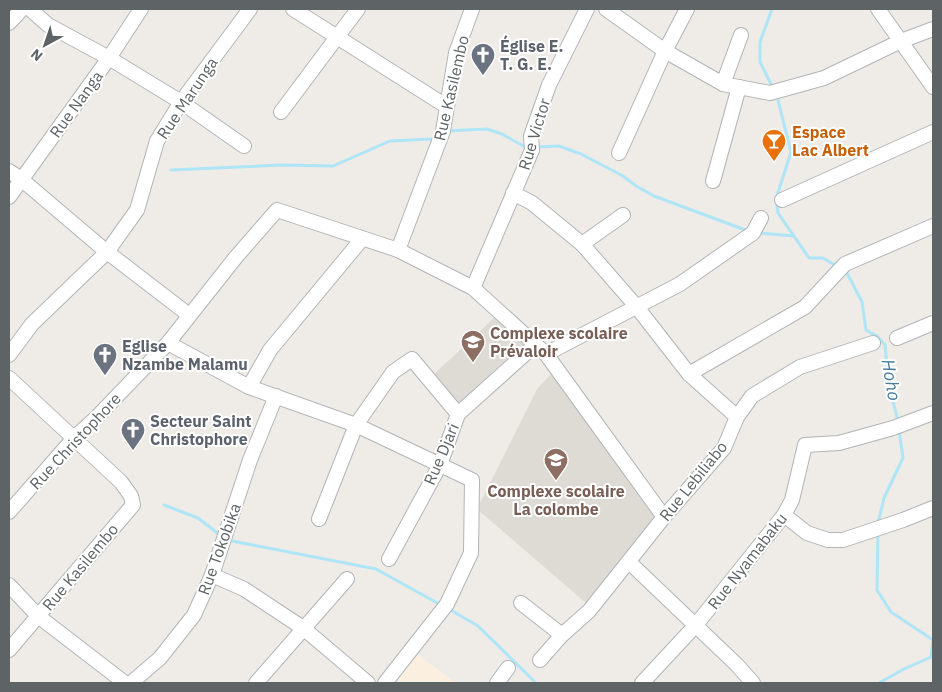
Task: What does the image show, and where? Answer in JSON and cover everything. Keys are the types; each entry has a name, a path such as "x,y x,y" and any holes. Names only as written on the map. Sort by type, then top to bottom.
{"street":[{"path":"9,23 22,9"},
{"path":"30,9 48,25 109,58 181,102 244,146"},
{"name":"Rue Nanga","path":"9,197 109,58 141,9"},
{"name":"Rue Marunga","path":"9,355 32,324 107,252 137,210 157,141 181,102 250,9"},
{"path":"293,9 446,106"},
{"path":"281,112 358,9"},
{"name":"Rue Kasilembo","path":"398,250 443,131 456,53 472,9"},
{"name":"Rue Victor","path":"473,288 532,150 531,136 549,85 587,9"},
{"path":"606,9 665,51 723,84 775,91 824,78 901,41 933,29"},
{"path":"619,153 665,51 687,9"},
{"path":"878,9 933,86"},
{"path":"723,84 741,35"},
{"path":"713,181 739,87"},
{"path":"782,200 933,132"},
{"path":"9,171 107,252 188,315"},
{"path":"513,193 532,203 582,244 636,306 689,374 737,417"},
{"name":"Rue Christophore","path":"9,512 74,438 95,419 168,343 188,315 278,210 362,239"},
{"path":"582,244 623,215"},
{"name":"Rue Djari","path":"389,560 440,465 458,414 541,349 680,284 753,233 761,218"},
{"path":"689,374 805,307 842,269 933,226"},
{"path":"249,387 270,350 362,239 398,250 473,288 541,349 664,517"},
{"path":"897,338 932,325"},
{"path":"168,343 249,387 356,425 472,480 471,553 445,606 386,683"},
{"name":"Rue Lebiliabo","path":"540,660 562,634 589,612 664,517 724,448 737,417 752,396 800,367 873,343"},
{"path":"319,519 356,425 393,372 412,359 458,414"},
{"path":"9,378 74,438"},
{"name":"Rue Tokobika","path":"131,683 160,658 194,614 212,575 250,460 276,396"},
{"name":"Rue Nyamabaku","path":"642,683 695,626 784,515 792,500 805,445 839,444 896,427 933,413"},
{"name":"Rue Kasilembo","path":"9,650 133,505 131,496 121,482 74,438"},
{"path":"784,515 807,533 828,540 843,540 933,508"},
{"path":"629,562 753,683"},
{"path":"212,575 244,589 303,628 368,683"},
{"path":"256,683 347,579"},
{"path":"9,585 38,616 125,683"},
{"path":"521,603 562,634"},
{"path":"497,683 508,668"}],"shaded area":[{"path":"495,317 526,347 456,409 429,379"},
{"path":"552,373 658,512 586,603 477,509 537,389"},
{"path":"410,649 456,683 387,683"}],"waterway":[{"name":"Hoho","path":"772,9 760,42 760,62 773,88"},
{"name":"Hoho","path":"777,96 791,152 776,199 778,213 809,258 823,258 838,267"},
{"path":"446,131 487,129 502,134 527,148"},
{"path":"171,170 283,165 333,166 390,141 432,139 436,136"},
{"path":"536,147 559,146 581,154 623,176 654,196 748,231"},
{"path":"759,233 794,236"},
{"name":"Hoho","path":"844,270 862,302 866,330 877,336 885,345 889,386 898,421"},
{"name":"Hoho","path":"878,523 884,498 903,458 899,430"},
{"path":"164,505 198,518 220,535"},
{"name":"Hoho","path":"878,532 877,590 891,612 933,640 931,657"},
{"path":"227,540 376,569 441,605"},
{"path":"449,609 478,626 536,683"},
{"path":"879,683 931,657"}],"place":[{"name":"Église E. T. G. E.","path":"483,76"},
{"name":"Espace Lac Albert","path":"774,162"},
{"name":"Complexe scolaire Prévaloir","path":"473,363"},
{"name":"Eglise Nzambe Malamu","path":"105,376"},
{"name":"Secteur Saint Christophore","path":"133,451"},
{"name":"Complexe scolaire La colombe","path":"556,481"}]}
